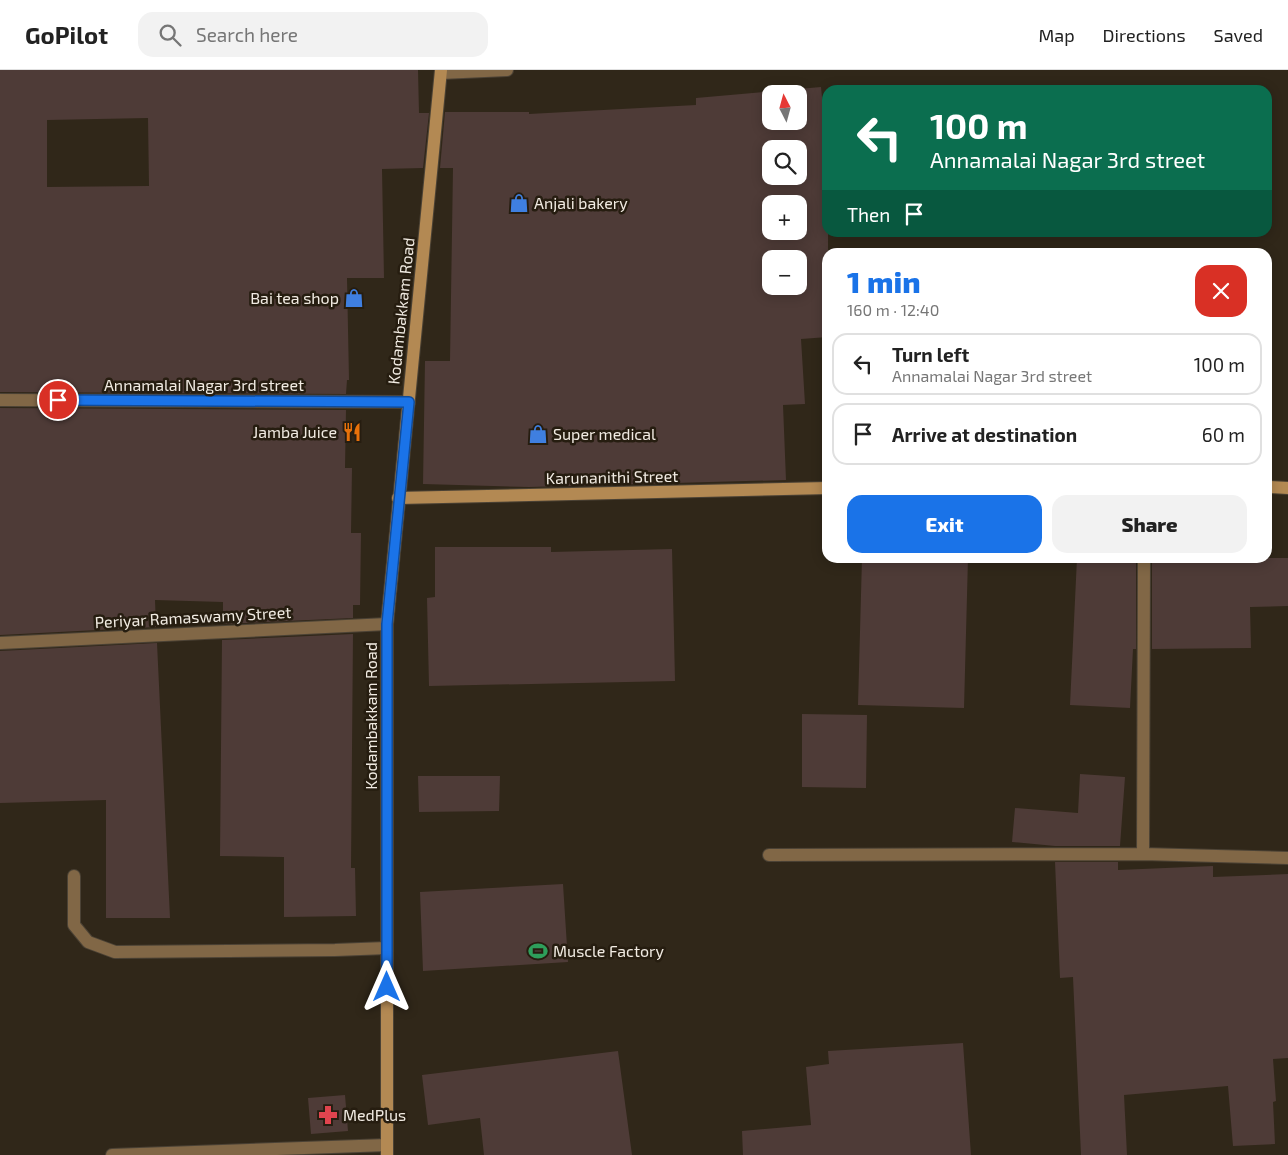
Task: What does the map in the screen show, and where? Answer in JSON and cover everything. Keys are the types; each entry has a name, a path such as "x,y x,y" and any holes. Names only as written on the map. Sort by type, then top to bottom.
{"main road":[{"name":"Kodambakkam Road","path":"387,1150 387,624 441,72"},
{"path":"1272,487 1288,488"},
{"name":"Karunanithi Street","path":"398,498 822,488"}],"street":[{"path":"441,72 507,70"},
{"name":"Annamalai Nagar 3rd street","path":"0,400 409,402"},
{"path":"1143,854 1144,563"},
{"name":"Periyar Ramaswamy Street","path":"0,643 387,624"},
{"path":"769,855 1143,854 1288,858"},
{"path":"74,876 74,925 88,942 115,952 387,948"},
{"path":"112,1155 387,1150"}],"building":[{"path":"0,70 418,70 419,113 429,113 423,168 382,169 384,278 347,278 349,380 347,380 346,394 0,392","holes":["148,118 149,186 47,187 47,120"]},
{"path":"821,87 822,237 828,237 828,248 822,248 822,337 801,339 805,404 783,405 786,480 529,487 423,484 425,361 450,361 453,168 440,168 445,112 529,112 529,114 696,105 696,98 762,92 762,130 808,130 808,88"},
{"path":"0,408 346,410 345,468 352,468 351,533 361,533 360,605 353,605 353,618 223,624 223,602 155,600 156,627 0,635"},
{"path":"435,547 551,547 551,552 672,549 675,681 429,686 427,598 435,597"},
{"path":"1272,558 1288,558 1288,606 1250,607 1251,648 1152,649 1152,563 1272,563"},
{"path":"862,563 968,563 964,708 858,705"},
{"path":"1077,563 1136,563 1136,649 1133,649 1130,708 1070,705"},
{"path":"353,634 351,868 355,868 356,916 284,917 284,857 220,856 222,640"},
{"path":"157,643 170,918 106,918 106,800 0,803 0,651"},
{"path":"802,714 867,715 866,788 802,787"},
{"path":"1080,774 1125,777 1120,846 1055,846 1012,842 1015,808 1078,813"},
{"path":"418,776 500,776 499,811 419,812"},
{"path":"1055,862 1118,862 1118,870 1213,866 1213,877 1288,874 1288,1058 1273,1059 1276,1101 1273,1102 1275,1144 1233,1146 1228,1086 1124,1095 1127,1155 1081,1155 1073,977 1060,978"},
{"path":"563,884 568,962 423,971 420,892"},
{"path":"963,1043 971,1155 743,1155 742,1131 811,1125 806,1067 829,1064 828,1051"},
{"path":"618,1051 632,1155 484,1155 480,1118 428,1125 422,1075"},
{"name":"MedPlus","path":"345,1095 348,1131 311,1134 308,1098"}],"place":[{"name":"Anjali bakery","path":"519,203"},
{"name":"Bai tea shop","path":"354,298"},
{"name":"Jamba Juice","path":"352,432"},
{"name":"Super medical","path":"538,434"},
{"name":"Muscle Factory","path":"538,951"},
{"name":"MedPlus","path":"328,1115"}],"route":[{"path":"58,400 409,402 387,624 387,987"}]}
